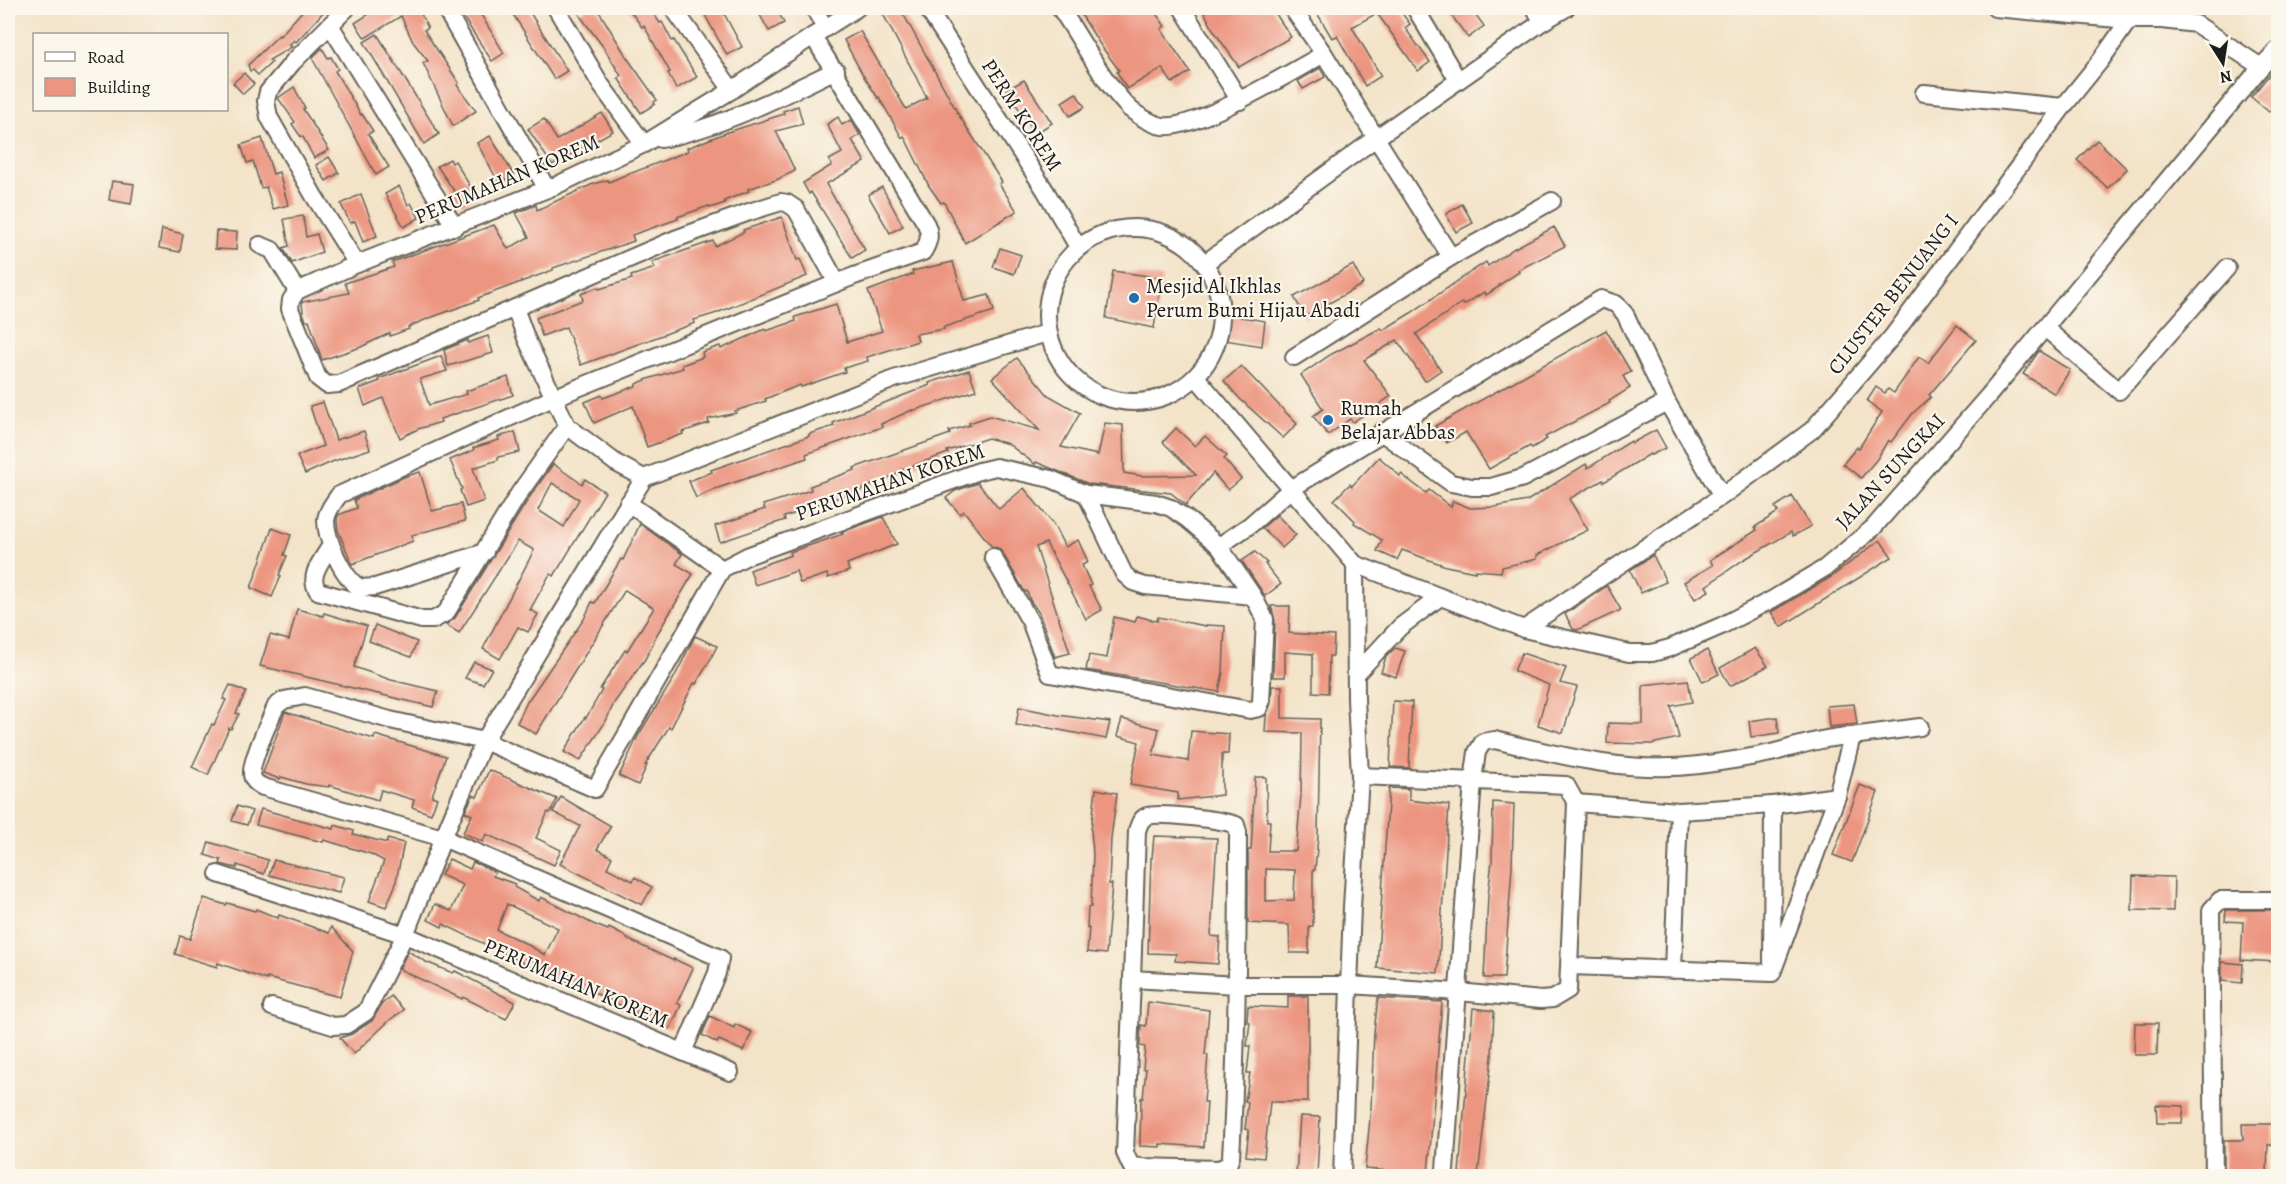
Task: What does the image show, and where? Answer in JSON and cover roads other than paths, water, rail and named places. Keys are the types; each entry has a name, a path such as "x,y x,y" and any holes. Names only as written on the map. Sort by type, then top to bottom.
{"street":[{"path":"347,8 268,92 267,110 314,196 357,264"},
{"path":"445,8 547,189"},
{"path":"556,8 601,85 647,143 722,122 836,70"},
{"path":"673,8 732,90"},
{"path":"358,596 331,545 326,519 339,495 553,398 837,283 923,252 929,242 930,232 836,70 819,32 814,8"},
{"name":"PERUMAHAN KOREM","path":"297,291 357,264 547,189 647,143 857,8"},
{"name":"PERM KOREM","path":"927,8 1045,190 1078,247"},
{"path":"1060,8 1111,86 1132,110 1162,126 1180,126 1240,101 1324,54"},
{"path":"1182,8 1240,101"},
{"path":"1292,8 1324,54 1451,257"},
{"path":"1415,8 1458,80"},
{"path":"1205,263 1458,80 1538,15 1566,8"},
{"path":"1995,8 2196,24 2261,67 2278,49"},
{"name":"CLUSTER BENUANG I","path":"1524,629 1722,496 1812,430 1892,337 2063,107 2102,60 2129,20"},
{"path":"330,25 455,226"},
{"name":"JALAN SUNGKAI","path":"1355,564 1524,629 1629,653 1652,653 1670,648 1721,626 1773,599 1825,568 1874,528 2045,328 2261,67"},
{"path":"1924,93 2063,107"},
{"path":"1294,357 1451,257 1552,201"},
{"path":"260,246 269,247 272,250 297,291 291,300 290,309 318,378 327,385 339,384 675,239 781,202 796,209 837,283"},
{"path":"1131,228 1159,231 1184,243 1205,263 1219,291 1222,321 1214,351 1197,377 1171,395 1140,403 1109,399 1080,386 1059,362 1047,333 1046,302 1057,272 1078,247 1103,233 1131,228"},
{"path":"2045,328 2119,391 2227,268"},
{"path":"1219,546 1250,525 1291,489 1601,299 1616,303 1625,314 1668,402 1722,496"},
{"path":"515,308 567,426 616,463 644,478"},
{"path":"272,1007 333,1026 346,1025 366,1012 405,935 484,741 644,478 894,379 1047,333"},
{"path":"1197,377 1355,564 1360,776 1342,1176"},
{"path":"1381,432 1451,483 1472,487 1491,487 1523,477 1668,402"},
{"path":"331,545 314,577 314,586 324,594 358,596 422,620 441,617 446,613 485,552 520,492 567,426"},
{"name":"PERUMAHAN KOREM","path":"722,569 747,556 979,471 996,467 1052,478 1086,494 1155,503 1171,508 1219,546 1253,596 1265,619 1259,708 1250,710 1050,674 1030,621 993,557"},
{"path":"1086,494 1124,574 1133,582 1145,586 1253,596"},
{"path":"628,503 722,569 595,789 484,741 390,720 305,696 284,700 276,706 252,773 256,782 264,787 443,838 720,958 717,973 683,1052"},
{"path":"358,596 375,587 485,552"},
{"path":"1356,674 1400,627 1440,597"},
{"path":"1443,1176 1459,992 1473,781 1477,752 1483,742 1495,740 1573,759 1644,766 1696,765 1768,753 1833,737 1920,727"},
{"path":"1772,973 1837,796 1851,736"},
{"path":"1132,979 1237,985 1349,985 1541,1000 1554,999 1568,990 1576,803 1566,785 1360,776"},
{"path":"1576,803 1678,811 1773,805 1837,796"},
{"path":"1772,973 1773,805"},
{"path":"1673,970 1678,811"},
{"path":"1148,815 1189,817 1236,825 1238,832 1237,985 1236,1069 1228,1165 1219,1169 1131,1166 1127,1160 1125,1145 1137,831 1140,821 1148,815"},
{"name":"PERUMAHAN KOREM","path":"218,874 405,935 730,1072"},
{"path":"2214,1176 2211,910 2220,900 2278,900"},
{"path":"1570,966 1772,973"}],"place":[{"name":"Mesjid Al Ikhlas Perum Bumi Hijau Abadi","path":"1134,298"},
{"name":"Rumah Belajar Abbas","path":"1328,420"}]}
